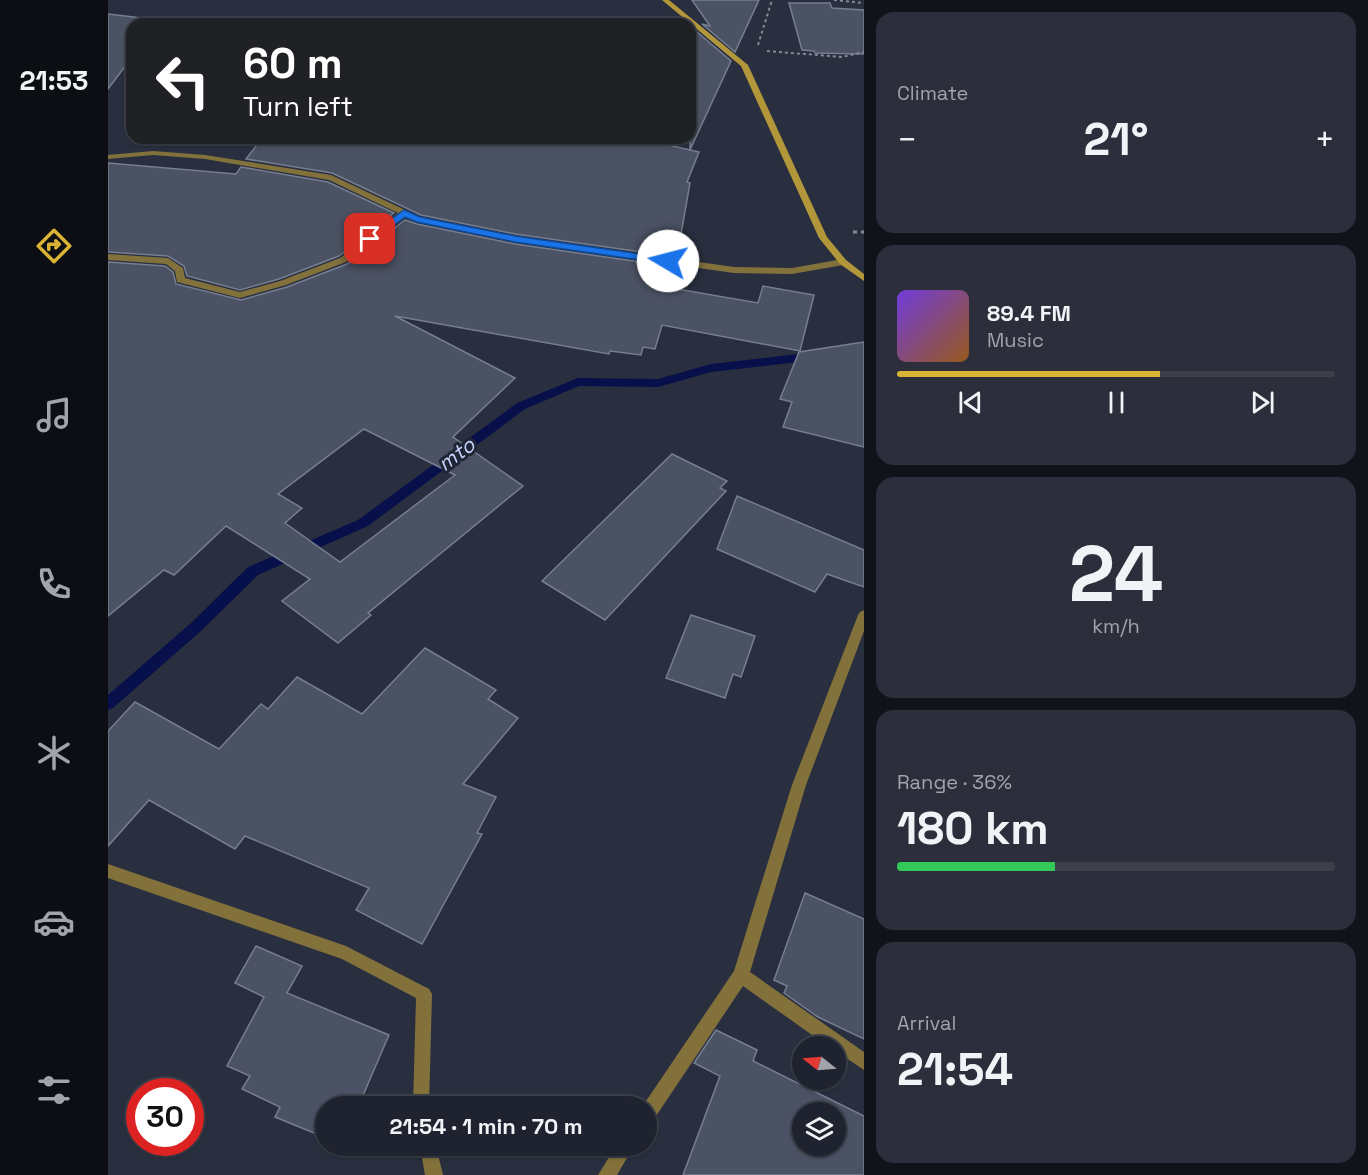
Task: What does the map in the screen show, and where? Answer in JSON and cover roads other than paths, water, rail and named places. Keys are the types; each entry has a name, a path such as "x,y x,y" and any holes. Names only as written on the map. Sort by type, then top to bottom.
{"street":[{"path":"665,0 687,18"},
{"path":"696,26 744,65 823,237 843,262 864,278"},
{"path":"108,157 153,153 205,157 331,178 417,219 515,239 734,270 792,271 843,262"},
{"path":"108,257 168,261 180,270 180,280 240,295 283,283 343,260 404,213"},
{"path":"657,1100 741,975 799,785 864,615"},
{"path":"108,871 346,953 424,994 421,1096"},
{"path":"741,975 864,1062"},
{"path":"430,1156 434,1175"},
{"path":"607,1175 619,1156"}],"waterway":[{"name":"mto","path":"108,704 196,627 253,571 363,523 521,406 578,382 658,383 711,368 799,358 814,361"}]}
